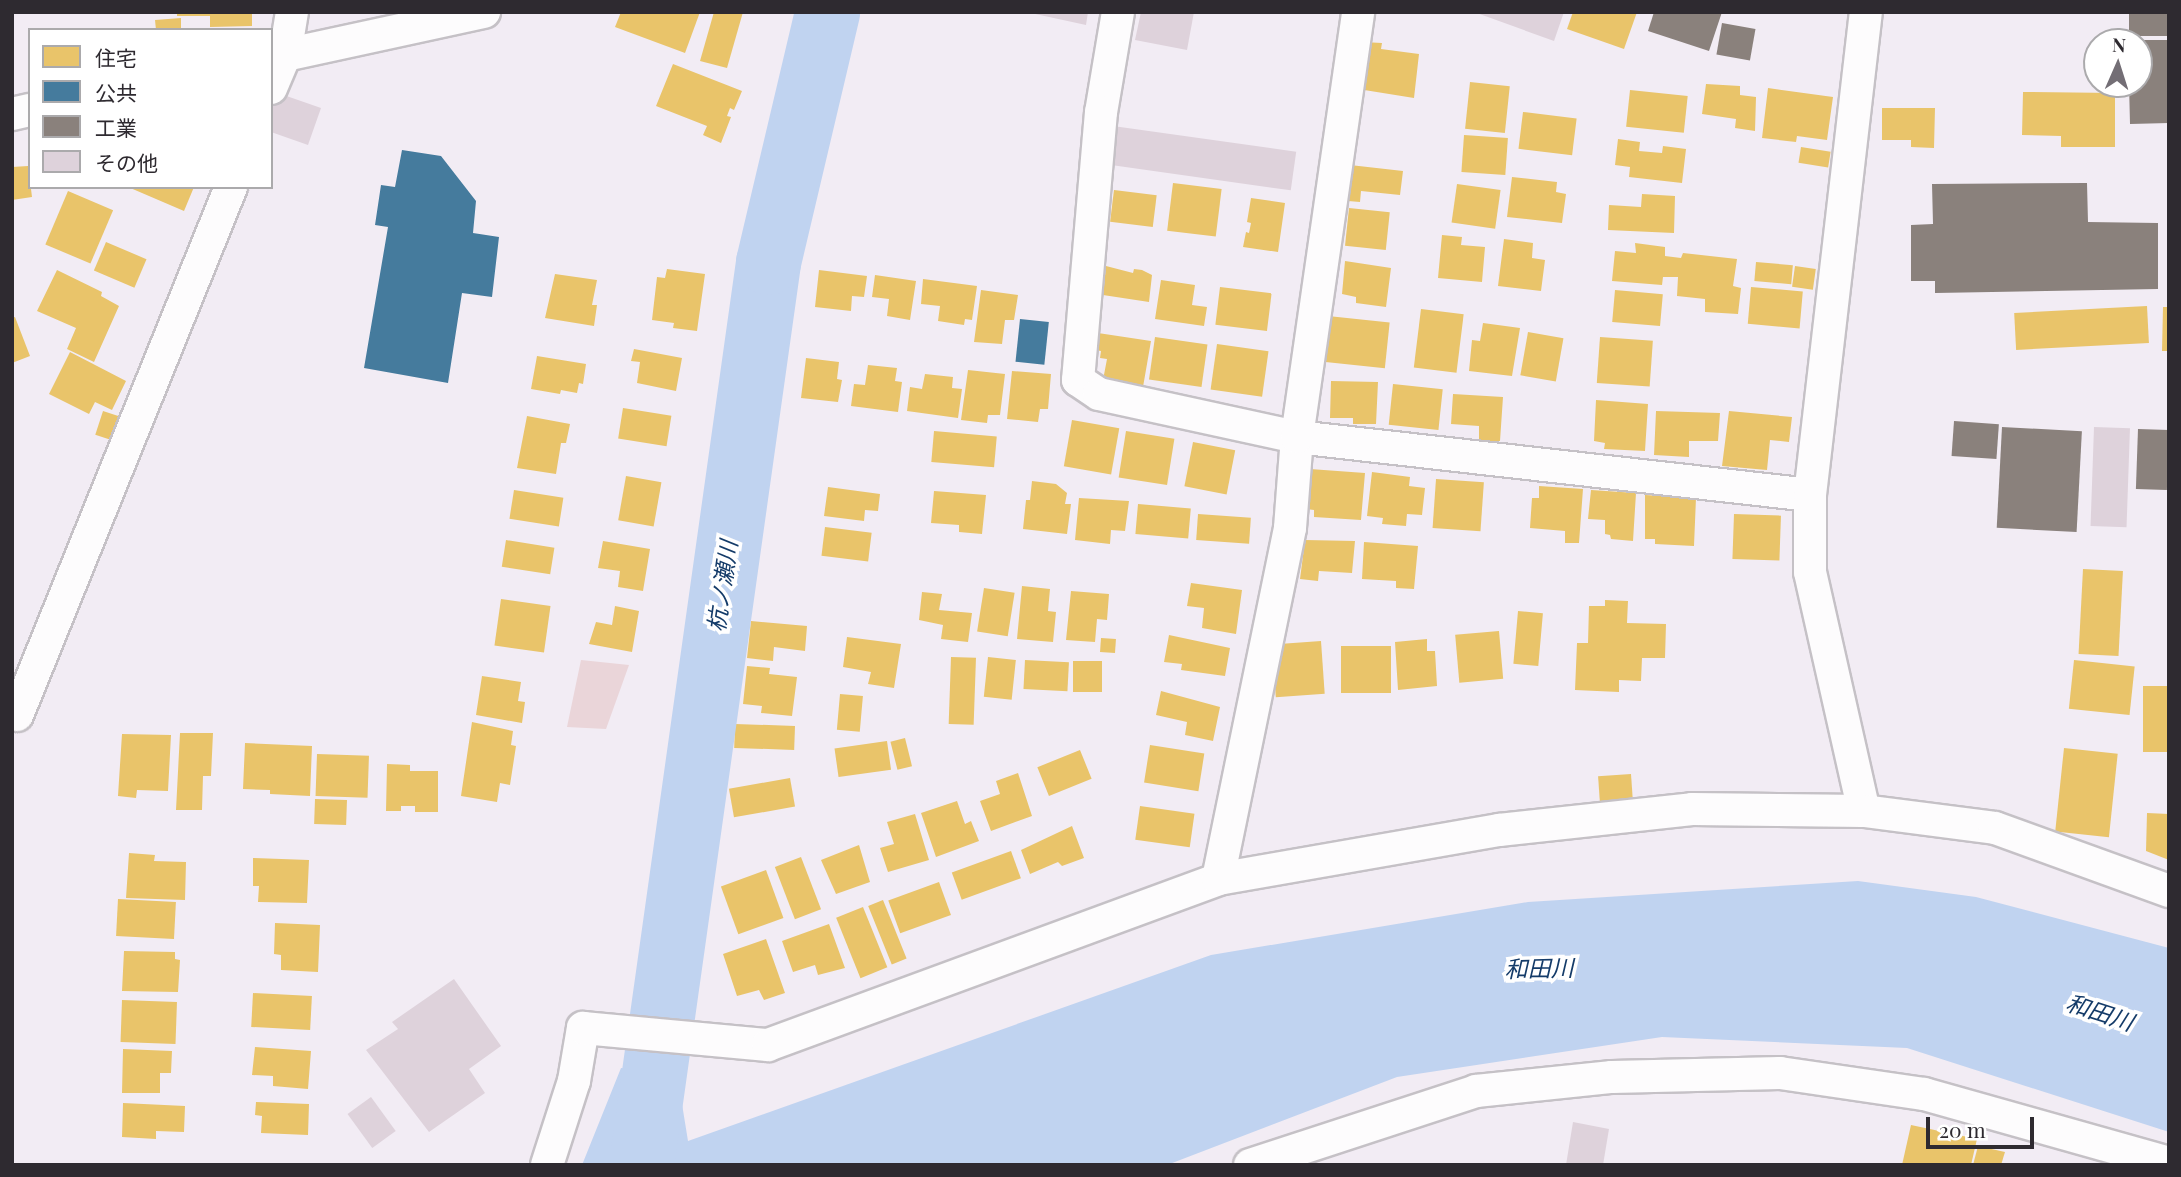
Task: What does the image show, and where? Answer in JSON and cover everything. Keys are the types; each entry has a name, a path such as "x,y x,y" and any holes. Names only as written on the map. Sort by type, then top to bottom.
{"street":[{"path":"273,79 292,12"},
{"path":"278,56 484,12"},
{"path":"1118,12 1101,112 1079,380 1099,394 1297,437 1810,495"},
{"path":"1218,879 1290,528 1297,437 1358,12"},
{"path":"1864,811 1810,572 1810,495 1866,12"},
{"path":"17,715 230,189"},
{"path":"547,1165 574,1081 583,1027 768,1045 1218,879 1499,830 1692,810 1864,811 1995,828 2169,891"},
{"path":"1250,1165 1476,1091 1612,1077 1780,1073 1924,1094 2169,1163"}],"shaded area":[{"path":"581,660 629,665 606,729 567,727"}],"water":[{"name":"和田川","path":"1858,881 1976,897 2169,948 2169,1132 1907,1048 1662,1037 1397,1077 1167,1165 582,1165 621,1068 677,1073 688,1141 1211,955 1528,902"}],"building: 住宅":[{"path":"177,12 252,12 252,26 210,27 210,16 177,16"},
{"path":"621,12 700,12 685,53 615,27"},
{"path":"714,12 743,12 727,68 700,61"},
{"path":"1573,12 1637,12 1624,49 1567,29"},
{"path":"181,18 181,28 156,28 155,20"},
{"path":"1363,42 1382,43 1381,49 1419,54 1414,98 1358,89"},
{"path":"673,64 742,91 734,110 730,108 727,116 731,117 721,143 703,135 707,126 656,106"},
{"path":"1470,82 1510,86 1505,133 1465,129"},
{"path":"1706,84 1740,86 1740,95 1756,97 1755,131 1735,128 1736,119 1702,114"},
{"path":"1768,88 1833,97 1827,140 1797,136 1796,142 1762,138"},
{"path":"1630,90 1688,96 1684,133 1626,127"},
{"path":"2023,92 2083,93 2083,98 2115,98 2115,147 2061,147 2061,136 2022,135"},
{"path":"1882,108 1935,108 1934,148 1911,147 1911,140 1882,140"},
{"path":"1523,112 1577,119 1572,155 1518,149"},
{"path":"1464,135 1508,138 1505,175 1461,172"},
{"path":"1618,139 1640,142 1639,151 1662,153 1663,146 1686,149 1682,183 1629,177 1630,167 1615,165"},
{"path":"1801,147 1831,152 1828,167 1798,163"},
{"path":"1350,165 1403,171 1400,195 1361,191 1360,202 1336,200"},
{"path":"28,166 28,189 31,189 32,197 12,200 12,167"},
{"path":"1512,177 1557,182 1556,192 1566,194 1562,223 1507,217"},
{"path":"1173,183 1222,189 1216,237 1167,231"},
{"path":"1457,184 1501,190 1495,229 1452,223"},
{"path":"133,189 193,189 184,211"},
{"path":"1114,190 1157,195 1153,227 1110,222"},
{"path":"68,191 113,210 90,264 45,244"},
{"path":"1642,194 1675,196 1674,233 1608,230 1609,205 1641,207"},
{"path":"1251,198 1285,203 1278,252 1243,247 1251,223 1247,222"},
{"path":"1349,208 1390,212 1386,250 1345,246"},
{"path":"1442,235 1462,237 1461,245 1485,247 1482,282 1438,278"},
{"path":"1504,239 1533,243 1532,258 1545,260 1541,291 1498,286"},
{"path":"106,242 147,259 134,288 94,271"},
{"path":"1635,243 1665,247 1665,256 1681,258 1683,253 1737,259 1733,286 1741,288 1738,314 1705,312 1705,299 1677,296 1678,277 1663,277 1662,285 1612,281 1615,251 1636,253"},
{"path":"1345,261 1391,268 1386,307 1356,303 1356,297 1342,294"},
{"path":"1756,262 1793,265 1791,284 1754,281"},
{"path":"1106,266 1133,273 1134,269 1142,270 1152,275 1149,302 1103,295"},
{"path":"1795,266 1816,269 1813,290 1792,287"},
{"path":"667,269 705,274 697,331 673,328 674,323 652,320 657,277 665,278"},
{"path":"57,270 102,292 101,296 119,306 94,362 67,349 76,328 37,311"},
{"path":"819,270 867,276 864,297 852,296 851,311 815,307"},
{"path":"555,274 597,280 592,305 597,305 594,326 545,318"},
{"path":"875,275 916,281 910,320 887,316 889,299 872,297"},
{"path":"923,279 977,286 972,320 965,319 964,325 938,321 940,306 921,304"},
{"path":"1161,280 1195,285 1192,305 1207,307 1204,326 1155,319"},
{"path":"1220,287 1272,293 1267,331 1215,325"},
{"path":"1751,287 1803,292 1800,328 1748,324"},
{"path":"981,290 1018,295 1014,320 1005,320 1002,344 974,342"},
{"path":"1615,290 1663,294 1660,326 1612,322"},
{"path":"2147,306 2149,343 2016,350 2014,313"},
{"path":"2163,307 2169,307 2169,351 2162,351"},
{"path":"1421,309 1464,314 1456,373 1414,368"},
{"path":"1328,316 1390,322 1385,368 1323,362"},
{"path":"15,317 30,356 12,363 12,318"},
{"path":"1483,323 1520,328 1512,376 1469,371 1472,340 1480,341"},
{"path":"1528,332 1563,338 1556,382 1520,375"},
{"path":"1098,333 1151,341 1143,387 1103,380 1107,359 1100,358 1101,351 1095,350"},
{"path":"1155,337 1207,344 1201,387 1149,380"},
{"path":"1600,337 1653,341 1650,387 1597,383"},
{"path":"1217,344 1268,351 1262,397 1211,390"},
{"path":"634,349 682,358 676,391 637,383 640,362 631,361"},
{"path":"70,352 126,381 112,410 95,402 89,414 49,394"},
{"path":"537,356 586,364 583,384 579,383 577,393 561,390 560,394 531,389"},
{"path":"806,358 839,362 837,379 842,380 838,402 801,398"},
{"path":"868,365 897,368 895,381 902,382 898,412 851,406 854,384 865,385"},
{"path":"968,370 1005,374 1000,415 988,415 987,423 961,420"},
{"path":"1012,371 1051,374 1048,409 1040,409 1038,422 1007,419"},
{"path":"925,374 953,377 952,388 962,389 958,418 907,411 910,387 922,389"},
{"path":"1331,381 1378,382 1376,424 1353,424 1353,418 1330,418"},
{"path":"1393,384 1443,389 1438,430 1389,425"},
{"path":"1453,394 1503,397 1500,441 1479,441 1479,426 1451,424"},
{"path":"1596,400 1648,404 1645,451 1604,449 1605,443 1594,441"},
{"path":"623,408 671,416 667,446 618,439"},
{"path":"103,411 118,416 110,440 95,435"},
{"path":"1656,411 1720,413 1718,441 1689,441 1689,457 1654,455"},
{"path":"1729,411 1792,417 1789,442 1770,440 1767,470 1722,466"},
{"path":"527,416 570,424 566,443 561,443 556,474 517,468"},
{"path":"1072,420 1119,428 1111,475 1064,466"},
{"path":"934,431 997,436 994,467 931,462"},
{"path":"1126,431 1174,439 1167,485 1119,477"},
{"path":"1193,442 1235,450 1227,494 1184,486"},
{"path":"1310,469 1365,473 1361,520 1314,517 1314,510 1306,509"},
{"path":"1372,472 1410,477 1409,486 1425,488 1422,515 1407,514 1406,526 1382,524 1383,518 1367,516"},
{"path":"626,476 661,482 654,527 618,520"},
{"path":"1436,479 1484,482 1480,531 1433,528"},
{"path":"1032,481 1056,484 1067,493 1065,504 1071,504 1067,534 1023,529 1026,500 1030,500"},
{"path":"1539,486 1583,489 1579,543 1565,543 1565,531 1530,528 1532,498 1539,498"},
{"path":"828,487 880,494 878,511 865,510 864,521 824,516"},
{"path":"514,490 563,498 559,526 509,519"},
{"path":"1591,490 1636,493 1633,541 1611,539 1610,535 1605,534 1605,520 1588,519"},
{"path":"934,491 986,495 982,534 959,532 959,525 931,523"},
{"path":"1645,495 1696,498 1694,546 1655,544 1655,539 1645,539"},
{"path":"1079,498 1129,501 1125,531 1111,530 1110,544 1075,540"},
{"path":"1138,504 1191,509 1188,539 1135,534"},
{"path":"1198,514 1251,518 1249,544 1196,540"},
{"path":"1734,514 1781,516 1779,561 1732,559"},
{"path":"825,527 872,533 868,562 821,556"},
{"path":"506,540 554,548 550,574 502,567"},
{"path":"1305,540 1355,541 1352,573 1319,571 1318,581 1300,579"},
{"path":"603,541 650,549 643,591 618,587 620,571 598,568"},
{"path":"1364,542 1418,546 1414,589 1396,588 1396,581 1362,579"},
{"path":"2083,569 2123,571 2118,656 2079,654"},
{"path":"1191,583 1242,590 1236,634 1202,628 1204,608 1187,606"},
{"path":"1022,586 1050,589 1048,611 1056,612 1053,642 1017,639"},
{"path":"984,588 1015,593 1008,636 977,631"},
{"path":"1071,591 1109,594 1107,620 1097,619 1095,642 1066,640"},
{"path":"922,592 942,594 939,610 972,613 968,642 941,639 943,625 919,620"},
{"path":"501,599 551,606 544,653 494,646"},
{"path":"1605,600 1628,601 1627,623 1666,624 1665,658 1642,658 1641,681 1619,680 1619,692 1575,690 1577,643 1588,643 1589,606 1605,606"},
{"path":"615,606 639,611 632,652 589,644 596,622 612,625"},
{"path":"1518,611 1543,613 1538,666 1513,664"},
{"path":"751,621 807,626 805,651 774,647 773,661 747,658"},
{"path":"1499,631 1503,679 1459,683 1455,635"},
{"path":"1169,635 1230,648 1225,676 1181,670 1182,664 1164,662"},
{"path":"847,637 901,644 894,688 868,684 871,672 843,667"},
{"path":"1101,638 1116,639 1115,653 1100,652"},
{"path":"1427,639 1427,651 1435,651 1437,686 1398,690 1395,642"},
{"path":"1321,641 1325,694 1276,697 1272,644"},
{"path":"1341,646 1391,646 1391,693 1341,693"},
{"path":"951,657 976,658 974,725 949,724"},
{"path":"988,657 1016,660 1012,700 984,697"},
{"path":"1025,660 1069,662 1067,691 1023,689"},
{"path":"2074,660 2135,666 2130,715 2069,709"},
{"path":"1073,661 1102,661 1102,692 1073,692"},
{"path":"747,666 770,668 769,674 797,677 792,716 761,713 762,706 743,704"},
{"path":"482,676 521,682 518,701 525,702 522,723 476,715"},
{"path":"2143,686 2169,686 2169,752 2143,752"},
{"path":"1161,691 1220,707 1213,741 1185,735 1187,722 1156,715"},
{"path":"840,694 863,696 860,732 837,730"},
{"path":"472,722 513,731 511,745 516,746 510,785 500,783 497,802 461,796"},
{"path":"735,724 795,726 794,750 734,748"},
{"path":"180,733 213,733 211,776 203,776 202,810 176,810"},
{"path":"122,734 171,735 168,791 137,790 136,798 118,796"},
{"path":"905,738 912,766 897,770 890,742"},
{"path":"887,741 891,770 839,777 835,748"},
{"path":"245,743 312,746 310,796 270,794 270,790 243,789"},
{"path":"1150,745 1204,754 1198,791 1144,783"},
{"path":"2064,748 2118,754 2109,837 2055,832"},
{"path":"1080,750 1092,779 1049,796 1037,767"},
{"path":"317,754 369,756 368,798 316,796"},
{"path":"387,764 410,765 410,771 438,771 438,812 415,812 415,806 401,806 401,811 386,811"},
{"path":"1018,773 1032,816 991,831 980,801 1000,794 996,781"},
{"path":"1631,774 1633,803 1600,805 1598,776"},
{"path":"790,778 795,807 734,817 729,789"},
{"path":"315,799 347,800 346,825 314,824"},
{"path":"957,801 965,824 971,821 979,841 936,857 921,813"},
{"path":"1140,806 1194,814 1190,847 1135,840"},
{"path":"2147,813 2169,814 2169,860 2146,851"},
{"path":"915,814 929,860 888,872 880,848 894,844 887,822"},
{"path":"1072,826 1084,858 1062,866 1058,862 1030,874 1021,850"},
{"path":"859,845 870,882 836,894 821,860"},
{"path":"1011,851 1021,878 962,900 952,873"},
{"path":"129,853 155,855 154,861 186,862 185,900 126,898"},
{"path":"801,857 821,909 795,919 775,867"},
{"path":"253,858 309,860 307,903 258,902 259,886 253,886"},
{"path":"766,870 783,918 738,934 721,886"},
{"path":"939,882 951,915 900,933 888,900"},
{"path":"118,899 176,902 174,939 116,936"},
{"path":"883,900 907,958 892,964 868,906"},
{"path":"863,907 887,967 860,978 836,918"},
{"path":"275,923 320,925 318,972 281,970 281,955 274,954"},
{"path":"829,924 845,968 818,975 815,965 793,972 782,941"},
{"path":"766,939 785,993 764,1000 759,990 737,996 723,954"},
{"path":"124,951 175,952 175,959 180,960 178,992 122,991"},
{"path":"253,993 312,996 310,1030 251,1027"},
{"path":"122,1000 177,1002 176,1044 121,1042"},
{"path":"255,1047 311,1051 308,1089 273,1086 273,1076 252,1075"},
{"path":"123,1049 172,1051 171,1073 160,1073 160,1093 122,1093"},
{"path":"256,1102 309,1104 308,1135 261,1133 262,1116 255,1115"},
{"path":"123,1103 185,1106 184,1132 156,1131 156,1139 122,1137"},
{"path":"1911,1125 1977,1139 1971,1165 1902,1165"},
{"path":"1978,1146 2005,1152 2001,1165 1973,1165"}],"building: 公共":[{"path":"402,150 441,156 476,201 473,233 499,237 492,297 462,293 448,383 364,368 388,227 375,225 381,185 395,187"},
{"path":"1020,319 1049,322 1044,365 1016,362"}],"building: 工業":[{"path":"1654,12 1722,12 1709,51 1648,31"},
{"path":"2129,12 2169,12 2169,36 2153,36 2153,28 2129,28"},
{"path":"1722,23 1755,29 1750,60 1716,55"},
{"path":"2153,40 2169,40 2169,123 2130,124 2129,98 2153,98"},
{"path":"2087,183 2088,222 2158,223 2158,289 1935,293 1935,281 1911,281 1911,225 1933,224 1932,184"},
{"path":"1954,421 1999,424 1996,459 1952,456"},
{"path":"2002,427 2082,431 2077,532 1997,528"},
{"path":"2138,429 2169,430 2167,490 2136,489"}],"building: その他":[{"path":"1026,12 1088,12 1086,25"},
{"path":"1141,12 1194,12 1187,50 1135,40"},
{"path":"1474,12 1564,12 1554,41"},
{"path":"275,92 321,108 308,145 273,133"},
{"path":"1113,126 1296,152 1291,190 1108,165"},
{"path":"2094,427 2130,428 2127,527 2091,526"},
{"path":"454,979 501,1046 469,1069 485,1093 429,1132 366,1050 398,1029 392,1022"},
{"path":"371,1097 396,1131 372,1148 348,1114"},
{"path":"1573,1122 1609,1129 1603,1165 1566,1165"}],"waterway":[{"name":"杭ノ瀬川","path":"641,1165 768,262 827,12"}]}
